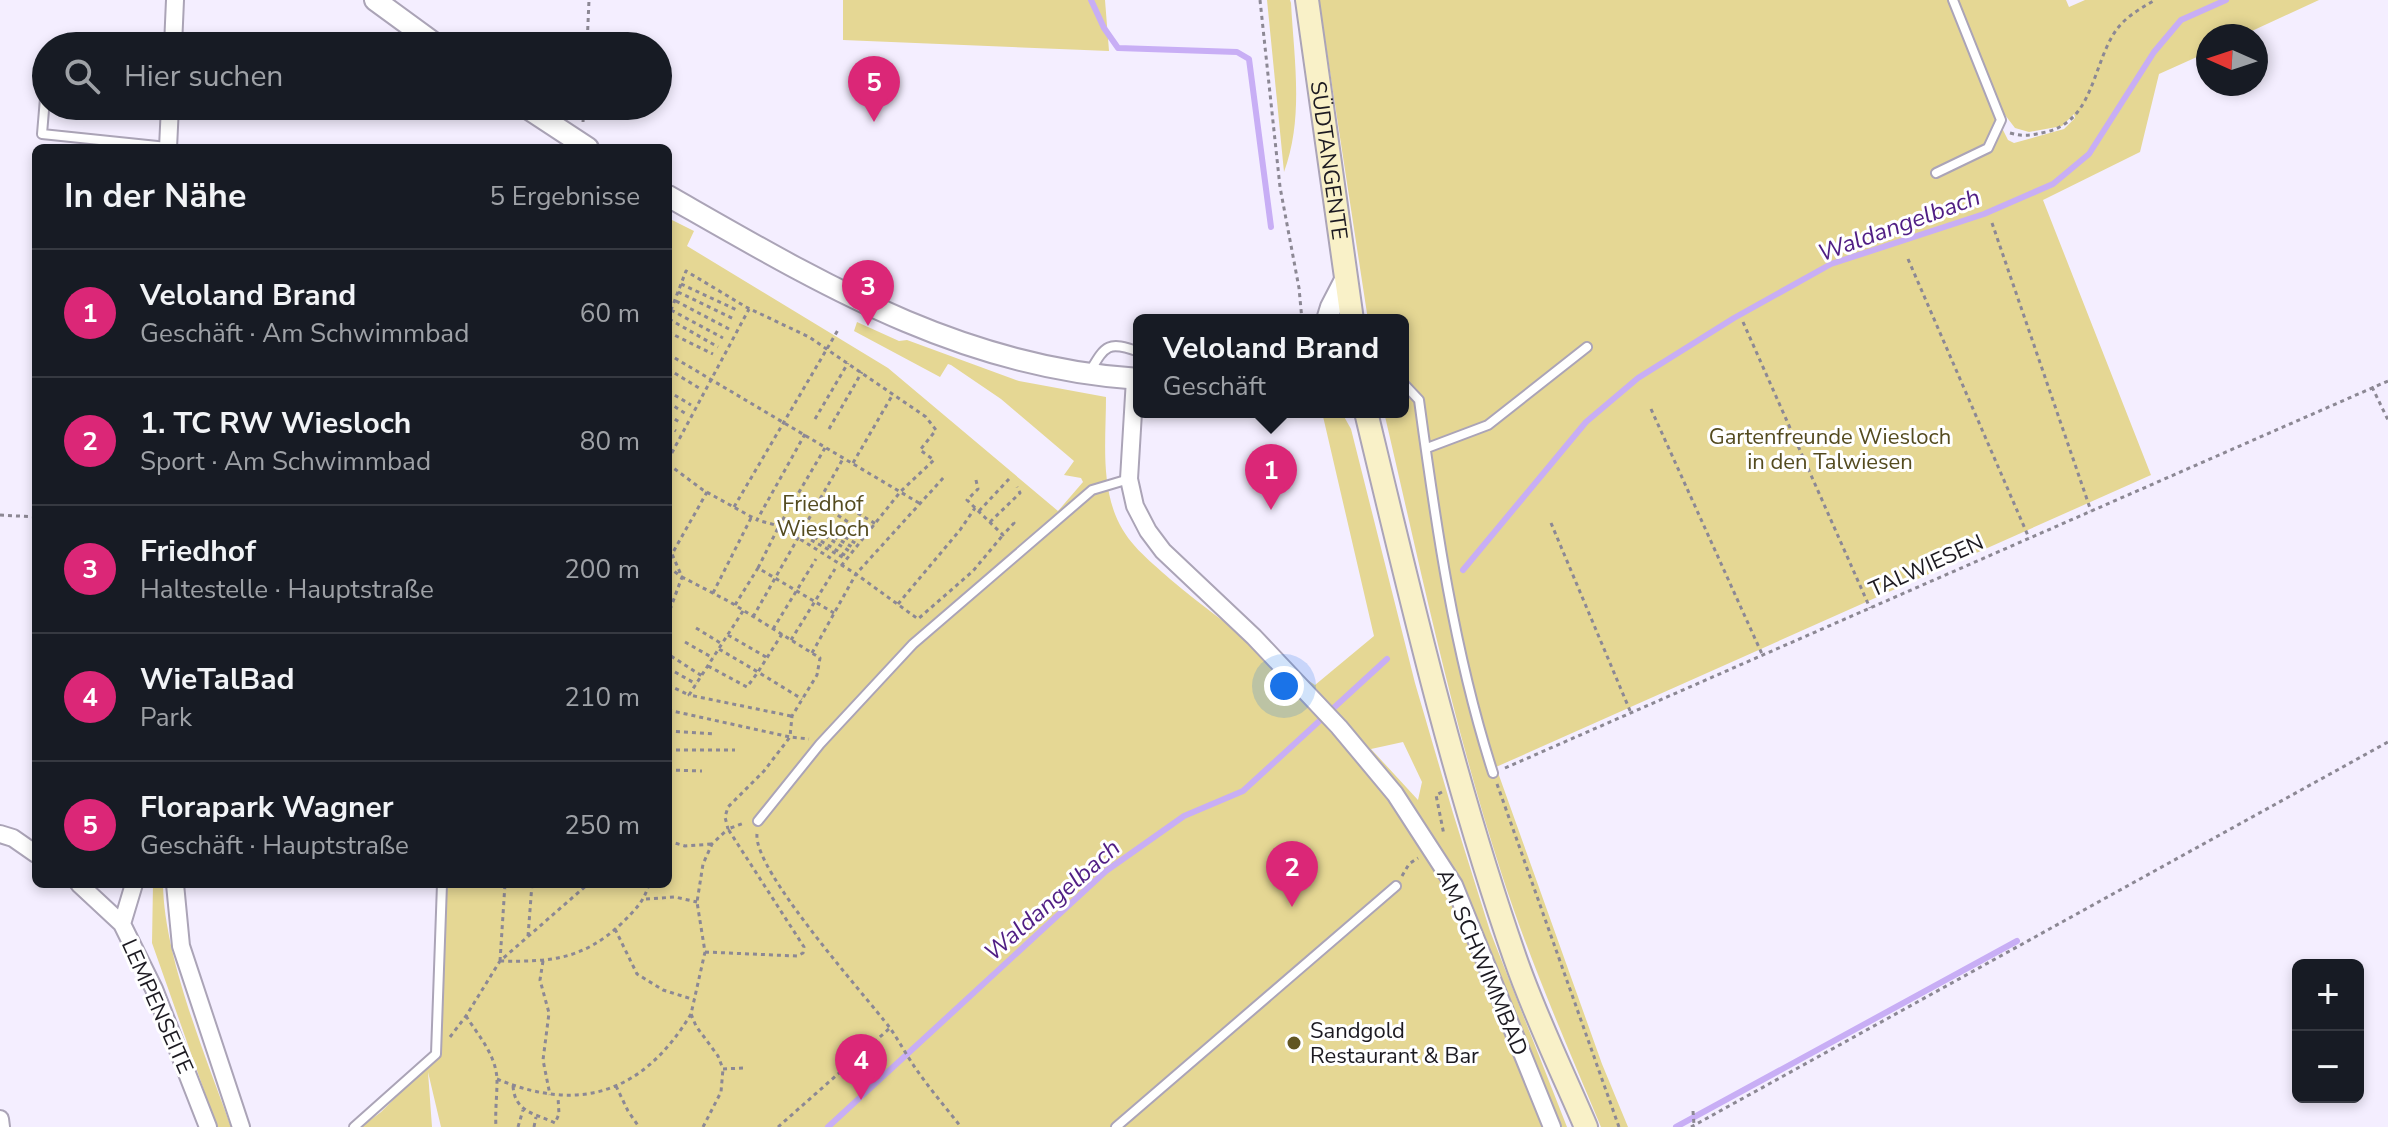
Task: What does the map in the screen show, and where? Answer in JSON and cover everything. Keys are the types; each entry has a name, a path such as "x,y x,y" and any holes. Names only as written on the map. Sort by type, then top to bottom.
{"main road":[{"name":"SÜDTANGENTE","path":"1307,0 1351,314"},
{"path":"1367,418 1430,674 1482,857 1520,972 1586,1127"}],"street":[{"path":"174,32 175,0"},
{"path":"375,0 419,32"},
{"path":"168,144 169,120"},
{"path":"545,120 582,144"},
{"path":"672,198 877,311 937,335 1001,355 1088,374 1133,379"},
{"path":"1329,314 1346,278"},
{"name":"AM SCHWIMMBAD","path":"1134,418 1129,479 1135,506 1148,531 1163,551 1254,637 1339,727 1395,794 1454,885 1552,1127"},
{"path":"0,834 13,838 32,851"},
{"path":"83,888 122,924"},
{"name":"LEMPENSEITE","path":"133,888 122,924 154,989 208,1127"},
{"name":"LEMPENSEITE","path":"175,888 181,946 241,1127"},
{"path":"0,1119 1,1127"}],"lane":[{"path":"1936,173 1988,148 2001,120 1953,0"},
{"path":"43,120 42,134 132,144"},
{"path":"877,311 879,275"},
{"path":"1088,374 1102,350 1109,346 1118,345 1133,350"},
{"path":"1427,448 1488,425 1587,347"},
{"path":"1409,389 1419,400 1445,577 1463,667 1493,773"},
{"path":"758,821 820,744 913,644 1092,490 1129,479"},
{"path":"1116,1127 1396,886"},
{"path":"354,1127 436,1054 442,888"}],"path":[{"path":"588,32 589,0"},
{"path":"1260,0 1280,187 1301,314"},
{"path":"2001,120 2011,134 2027,137 2063,128 2081,109 2113,35 2130,14 2155,0"},
{"path":"1992,223 2091,511"},
{"path":"1908,259 2029,538"},
{"path":"672,308 686,271 749,309 827,349 926,417 936,430 920,450 934,460 901,491 841,566"},
{"path":"681,284 739,311"},
{"path":"678,292 734,319"},
{"path":"675,300 729,329"},
{"path":"672,457 749,309"},
{"path":"672,311 723,338"},
{"path":"672,320 718,347"},
{"path":"1743,322 1870,608"},
{"path":"734,507 838,330"},
{"path":"672,334 713,354"},
{"path":"672,356 919,503"},
{"path":"815,419 848,363"},
{"path":"672,371 699,388"},
{"path":"829,429 862,372"},
{"name":"TALWIESEN","path":"1493,773 2388,381"},
{"path":"2372,387 2388,420"},
{"path":"672,393 691,405"},
{"path":"853,463 893,393"},
{"path":"672,405 686,414"},
{"path":"1651,409 1763,655"},
{"path":"672,417 681,423"},
{"path":"672,428 676,431"},
{"path":"757,520 805,434"},
{"path":"735,606 825,446"},
{"path":"753,617 844,457"},
{"path":"672,465 707,492 751,517 779,526 797,537 856,574 918,619 973,571 1014,523 1011,520"},
{"path":"812,653 856,574 945,476"},
{"path":"898,604 977,510 1009,479"},
{"path":"976,480 978,489 967,500 1003,535"},
{"path":"990,522 1020,493 1017,487"},
{"path":"672,604 682,577 672,554 707,492"},
{"path":"837,501 876,524"},
{"path":"831,511 867,534"},
{"path":"0,515 32,517"},
{"path":"713,593 751,517"},
{"path":"1551,523 1631,713"},
{"path":"817,532 851,552"},
{"path":"817,532 851,552"},
{"path":"817,532 851,552"},
{"path":"773,629 816,559"},
{"path":"758,568 834,613"},
{"path":"791,640 835,569"},
{"path":"672,570 820,658 817,675 792,716 790,737 764,771 728,807 725,817 728,829 804,947 803,953 797,956 705,952"},
{"path":"689,695 743,611"},
{"path":"696,628 722,644"},
{"path":"708,666 747,687 782,634"},
{"path":"728,635 767,657"},
{"path":"685,642 713,658"},
{"path":"719,649 803,699"},
{"path":"672,657 702,676"},
{"path":"672,670 696,684"},
{"path":"672,687 689,695 792,716"},
{"path":"672,711 790,737 806,737 820,744"},
{"path":"672,731 715,734"},
{"path":"1692,1126 2388,742"},
{"path":"672,750 735,750"},
{"path":"672,770 702,771"},
{"path":"1493,773 1619,1127"},
{"path":"1396,886 1409,864 1443,839 1445,832 1436,795 1446,791"},
{"path":"497,1079 550,1096 590,1095 616,1086 642,1071 662,1053 679,1034 695,1000 705,952 697,902 703,864 712,844 728,829 748,821 758,821 756,840 761,858 842,972 890,1028 918,1072 961,1127"},
{"path":"672,842 685,846 712,844"},
{"path":"500,961 505,888"},
{"path":"528,936 532,888"},
{"path":"496,1127 497,1079 487,1047 466,1016 500,961 583,888"},
{"path":"500,961 543,961 568,957 588,948 615,929 645,899 648,888"},
{"path":"645,899 675,897 697,902"},
{"path":"615,929 637,974 663,990 695,1000"},
{"path":"543,961 540,980 549,1013 543,1060 550,1096"},
{"path":"691,1014 723,1069 721,1092 703,1127"},
{"path":"778,1127 890,1028"},
{"path":"723,1069 743,1068"},
{"path":"513,1086 523,1110 556,1125 558,1097"},
{"path":"616,1086 639,1127"},
{"path":"518,1127 523,1110"},
{"path":"1692,1126 1693,1111"},
{"path":"534,1127 536,1117"}],"green space":[{"path":"843,0 1105,0 1109,51 843,40"},
{"path":"1267,0 1290,0 1291,3 1296,110 1284,172"},
{"name":"Gartenfreunde Wiesloch in den Talwiesen","path":"1319,0 1950,0 1987,98 2008,140 2014,143 2064,129 2075,118 2074,114 2062,126 2029,132 2015,128 2002,111 1958,0 2066,0 2069,7 2085,0 2319,0 2267,24 2196,24 2196,57 2159,74 2140,152 2043,200 2151,475 1496,767 1602,1064 1628,1127 1601,1127 1524,937 1467,758 1385,418 1409,418 1409,314 1367,314"},
{"name":"Friedhof Wiesloch","path":"672,220 694,231 687,246 888,368 1058,511 1083,482 1081,478 1064,475 1074,461 1001,399 951,365 948,364 940,377 854,331 857,322 899,341 907,340 1019,381 1106,397 1108,486 1115,514 1125,534 1187,593 1315,685 1374,636 1323,418 1345,418 1351,429 1415,683 1453,813 1490,931 1567,1127 441,1127 428,1072 432,1127 361,1127 381,1112 438,1055 447,888 672,888","holes":["1403,742 1422,782 1418,800 1371,749"]},
{"path":"153,888 163,888 165,913 178,975 231,1127 217,1127 152,943"}],"waterway":[{"path":"1091,0 1118,48 1237,52 1249,59 1271,227"},
{"name":"Waldangelbach","path":"1463,570 1586,422 1638,378 1734,318 1831,264 1984,214 2053,184 2089,154 2154,52 2181,20 2226,0"},
{"name":"Waldangelbach","path":"828,1127 1106,871 1184,816 1243,791 1387,659"},
{"path":"1676,1127 2017,941"}],"place":[{"name":"Florapark Wagner","path":"874,122"},
{"name":"Friedhof","path":"868,326"},
{"name":"Veloland Brand","path":"1271,510"},
{"name":"1. TC RW Wiesloch","path":"1292,907"},
{"name":"Sandgold Restaurant & Bar","path":"1294,1043"},
{"name":"WieTalBad","path":"861,1100"}]}
